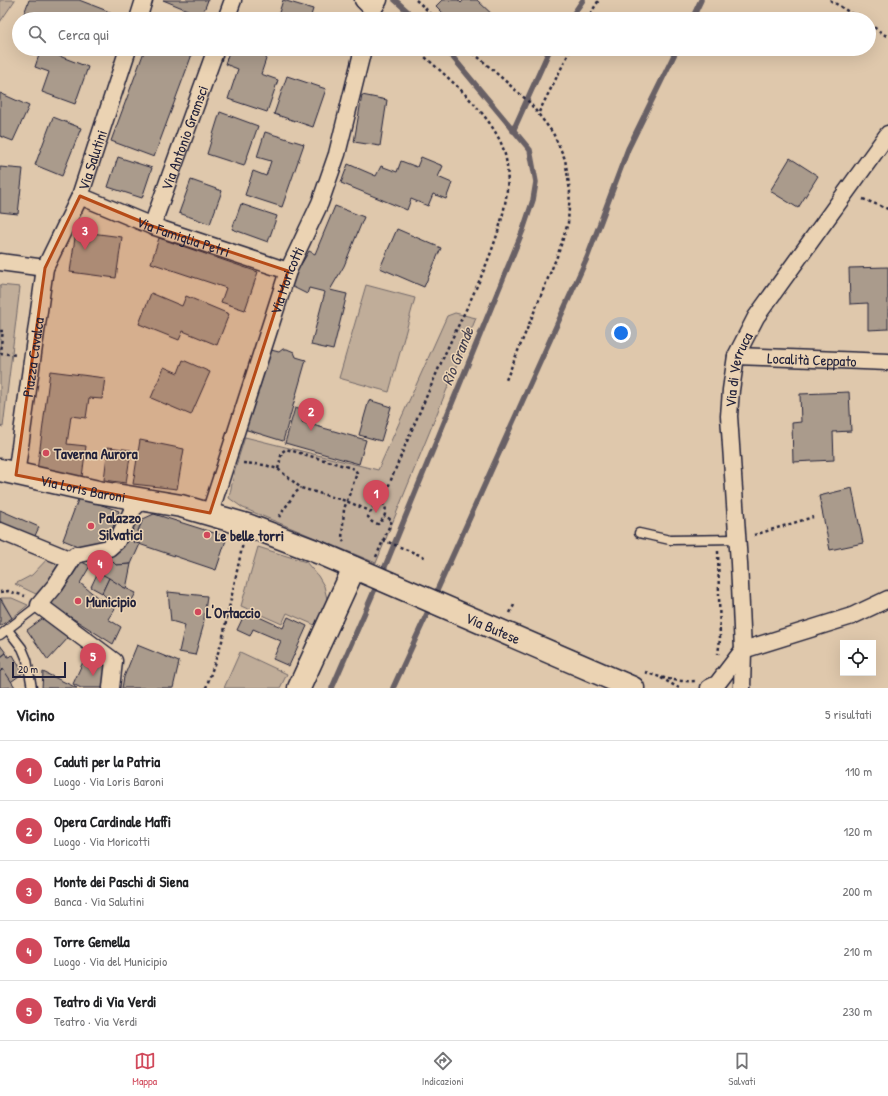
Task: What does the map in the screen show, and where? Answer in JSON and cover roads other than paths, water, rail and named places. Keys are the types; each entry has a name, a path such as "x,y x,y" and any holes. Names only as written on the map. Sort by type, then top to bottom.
{"street":[{"path":"140,12 144,0"},
{"path":"229,12 233,0"},
{"name":"Via Salutini","path":"45,268 80,196 126,56"},
{"name":"Via Antonio Gramsci","path":"152,226 213,56"},
{"name":"Via Moricotti","path":"210,513 288,271 320,203 337,154 361,56"},
{"name":"Via di Verruca","path":"742,688 743,650 729,416 736,356 756,317 888,134"},
{"name":"Via Famiglia Petri","path":"80,196 152,226 288,271"},
{"path":"0,262 45,268"},
{"name":"Piazza Cavalca","path":"8,472 45,268"},
{"name":"Località Ceppato","path":"736,356 888,362"},
{"name":"Via Loris Baroni","path":"8,472 142,500 182,506 210,513 366,568"},
{"path":"111,688 114,661 39,606 55,586 75,555 109,548 117,541 133,509 142,500"},
{"path":"0,531 71,560"},
{"path":"300,688 366,568"},
{"name":"Via Butese","path":"366,568 398,588 432,602 636,679"},
{"path":"710,685 743,650 852,616 888,600"}],"lane":[{"path":"639,533 670,540 737,539"},
{"path":"0,635 39,606"},
{"path":"8,630 24,654 32,688"}],"waterway":[{"name":"Rio Grande","path":"395,0 408,12"},
{"path":"575,12 583,0"},
{"path":"695,12 701,0"},
{"name":"Rio Grande","path":"382,574 523,230 533,200 536,182 530,150 452,56"},
{"path":"513,131 547,56"},
{"path":"434,597 587,258 628,149 674,56"},
{"name":"Rio Grande","path":"332,688 378,582"},
{"path":"393,688 431,605"}],"place":[{"name":"Monte dei Paschi di Siena","path":"85,250"},
{"name":"Opera Cardinale Maffi","path":"311,431"},
{"name":"Taverna Aurora","path":"46,453"},
{"name":"Caduti per la Patria","path":"376,513"},
{"name":"Palazzo Silvatici","path":"91,526"},
{"name":"Le belle torri","path":"207,535"},
{"name":"Torre Gemella","path":"100,583"},
{"name":"Municipio","path":"78,601"},
{"name":"L'Ortaccio","path":"198,612"},
{"name":"Teatro di Via Verdi","path":"93,676"}]}
